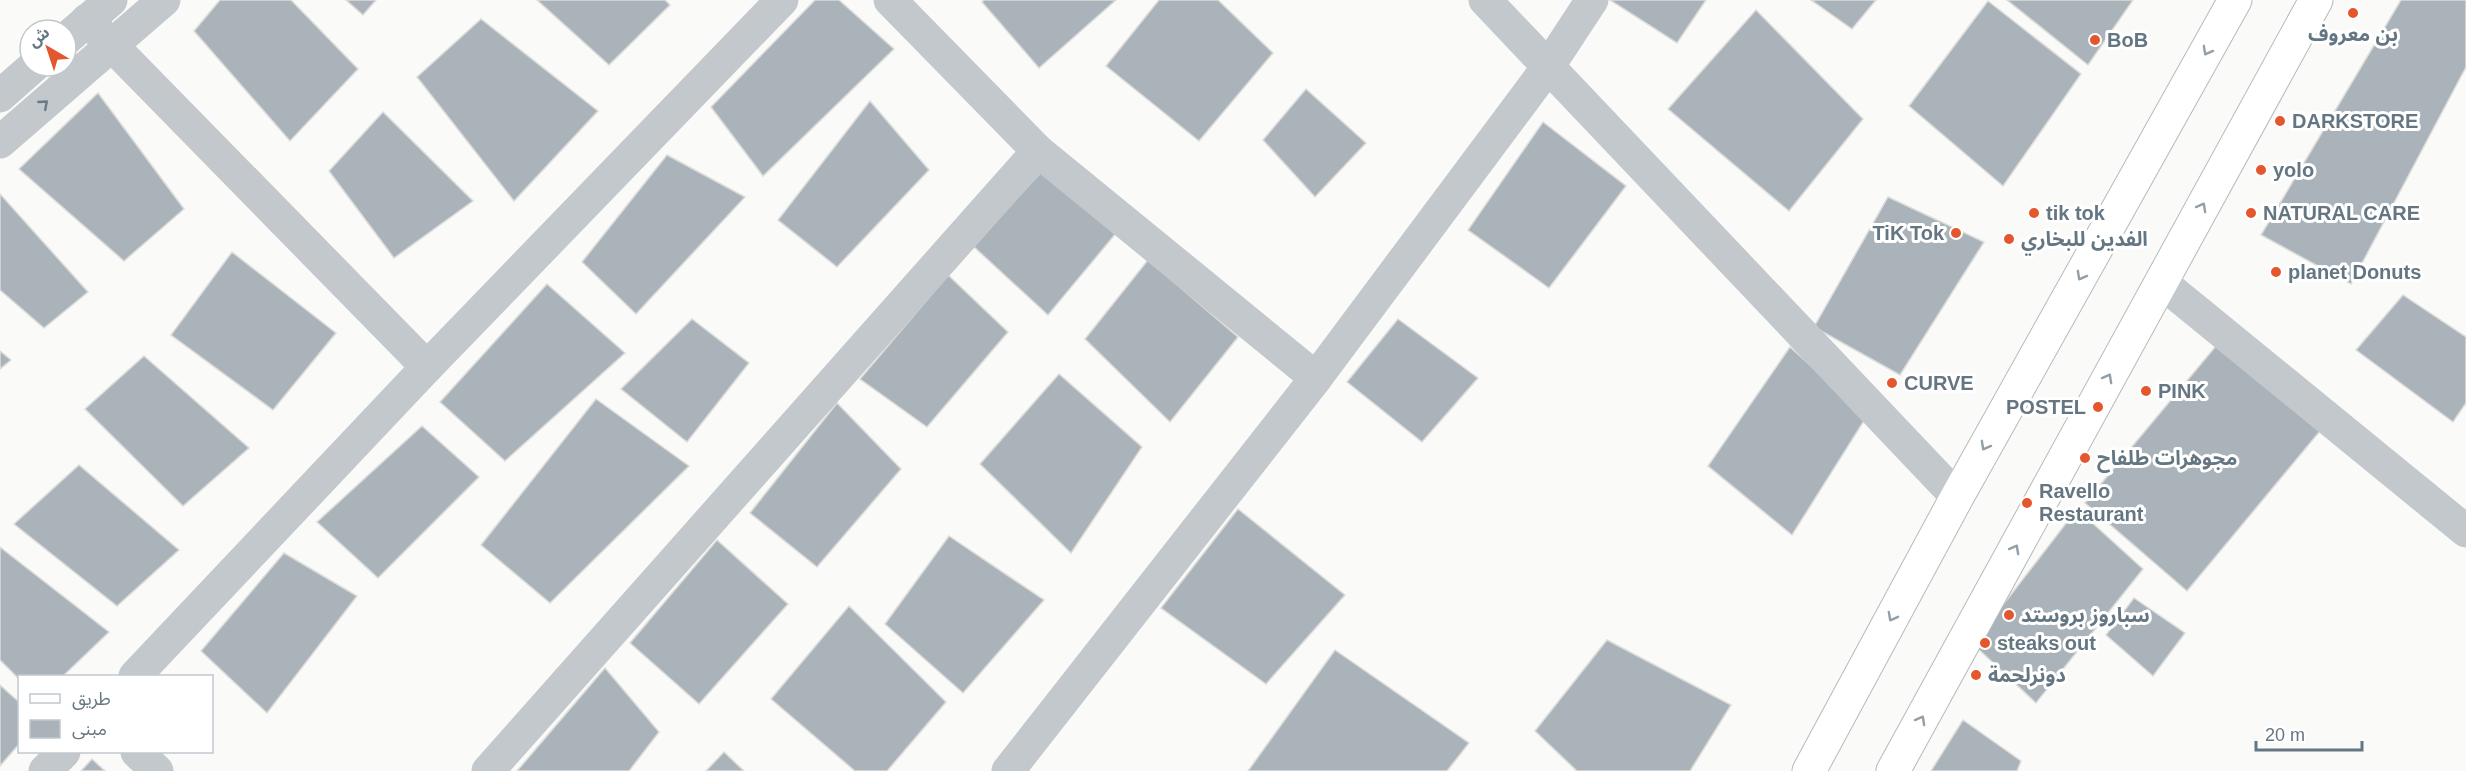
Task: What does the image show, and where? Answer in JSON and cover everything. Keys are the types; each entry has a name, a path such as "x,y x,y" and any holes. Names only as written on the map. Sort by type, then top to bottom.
{"main road":[{"path":"1809,771 1957,497 2235,0"},
{"path":"1893,771 2316,0"}],"street":[{"path":"0,142 164,0"},
{"path":"136,675 427,367 782,0"},
{"path":"890,0 1038,151 1316,378"},
{"path":"1485,0 1957,497"},
{"path":"1008,771 1316,378 1548,67 1592,0"},
{"path":"88,20 427,367"},
{"path":"0,96 20,78"},
{"path":"488,771 1038,151"},
{"path":"2161,282 2466,531"},
{"path":"45,771 63,753"},
{"path":"138,753 157,771"}],"building":[{"path":"220,0 291,0 358,69 290,141 194,31"},
{"path":"346,0 376,0 363,15"},
{"path":"537,0 665,0 670,5 609,65"},
{"path":"815,0 839,0 894,49 763,176 711,107"},
{"path":"984,0 1116,0 1039,68 982,2"},
{"path":"1159,0 1218,0 1273,53 1199,141 1106,66"},
{"path":"1610,0 1706,0 1677,43"},
{"path":"1811,0 1876,0 1852,29"},
{"path":"2007,0 2133,0 2088,65"},
{"path":"2401,0 2466,0 2466,67 2351,284 2261,235"},
{"path":"1988,1 2081,74 2003,186 1909,106"},
{"path":"1756,10 1863,119 1789,211 1668,109"},
{"path":"481,19 598,111 514,201 417,77"},
{"path":"1306,89 1366,143 1315,197 1263,140"},
{"path":"98,93 184,209 124,261 19,169"},
{"path":"870,101 929,170 837,267 778,220"},
{"path":"383,112 473,201 394,258 329,171"},
{"path":"1543,122 1626,186 1549,288 1468,230"},
{"path":"667,155 745,197 636,314 582,262"},
{"path":"1043,170 1117,232 1048,315 973,246"},
{"path":"0,194 88,292 44,328 0,290"},
{"path":"1888,197 1984,242 1900,375 1814,327"},
{"path":"232,252 336,333 273,410 171,335"},
{"path":"1148,260 1238,337 1170,422 1085,339"},
{"path":"948,275 1008,332 927,427 860,379"},
{"path":"547,284 625,353 505,461 440,402"},
{"path":"2403,295 2466,337 2466,403 2453,422 2356,350"},
{"path":"692,319 749,363 687,442 621,389"},
{"path":"1398,319 1478,378 1422,442 1347,382"},
{"path":"2221,340 2325,425 2187,591 2085,503"},
{"path":"1790,347 1867,416 1792,535 1708,466"},
{"path":"0,351 11,360 0,369"},
{"path":"144,356 249,448 183,506 85,409"},
{"path":"1059,374 1142,447 1071,553 980,464"},
{"path":"596,399 689,466 550,603 481,545"},
{"path":"837,403 901,469 817,567 750,513"},
{"path":"422,426 479,477 378,578 317,522"},
{"path":"79,465 179,550 117,606 14,524"},
{"path":"1238,509 1345,595 1266,684 1161,608"},
{"path":"2077,509 2143,569 2036,703 1973,644"},
{"path":"949,536 1044,600 963,693 885,624"},
{"path":"717,540 788,604 699,704 630,643"},
{"path":"0,547 109,632 64,675 18,675 18,678 0,660"},
{"path":"284,553 357,596 267,713 201,651"},
{"path":"2134,598 2185,633 2153,676 2106,635"},
{"path":"849,606 946,702 887,771 855,771 771,699"},
{"path":"1607,640 1731,705 1690,771 1577,771 1535,731"},
{"path":"1335,650 1469,743 1447,771 1248,771"},
{"path":"605,668 659,732 629,771 517,771"},
{"path":"0,685 18,701 18,745 0,766"},
{"path":"1963,720 2021,761 2017,771 1931,771"},
{"path":"724,752 744,771 706,771"},
{"path":"92,759 105,771 81,771"}],"place":[{"name":"بن معروف","path":"2353,13"},
{"name":"BoB","path":"2095,40"},
{"name":"DARKSTORE","path":"2280,121"},
{"name":"yolo","path":"2261,170"},
{"name":"tik tok","path":"2034,213"},
{"name":"NATURAL CARE","path":"2251,213"},
{"name":"TiK Tok","path":"1956,233"},
{"name":"الفدين للبخاري","path":"2009,239"},
{"name":"planet Donuts","path":"2276,272"},
{"name":"CURVE","path":"1892,383"},
{"name":"PINK","path":"2146,391"},
{"name":"POSTEL","path":"2098,407"},
{"name":"مجوهرات طلفاح","path":"2085,458"},
{"name":"Ravello Restaurant","path":"2027,503"},
{"name":"سباروز بروستد","path":"2009,615"},
{"name":"steaks out","path":"1985,643"},
{"name":"دونرلحمة","path":"1976,675"}]}
